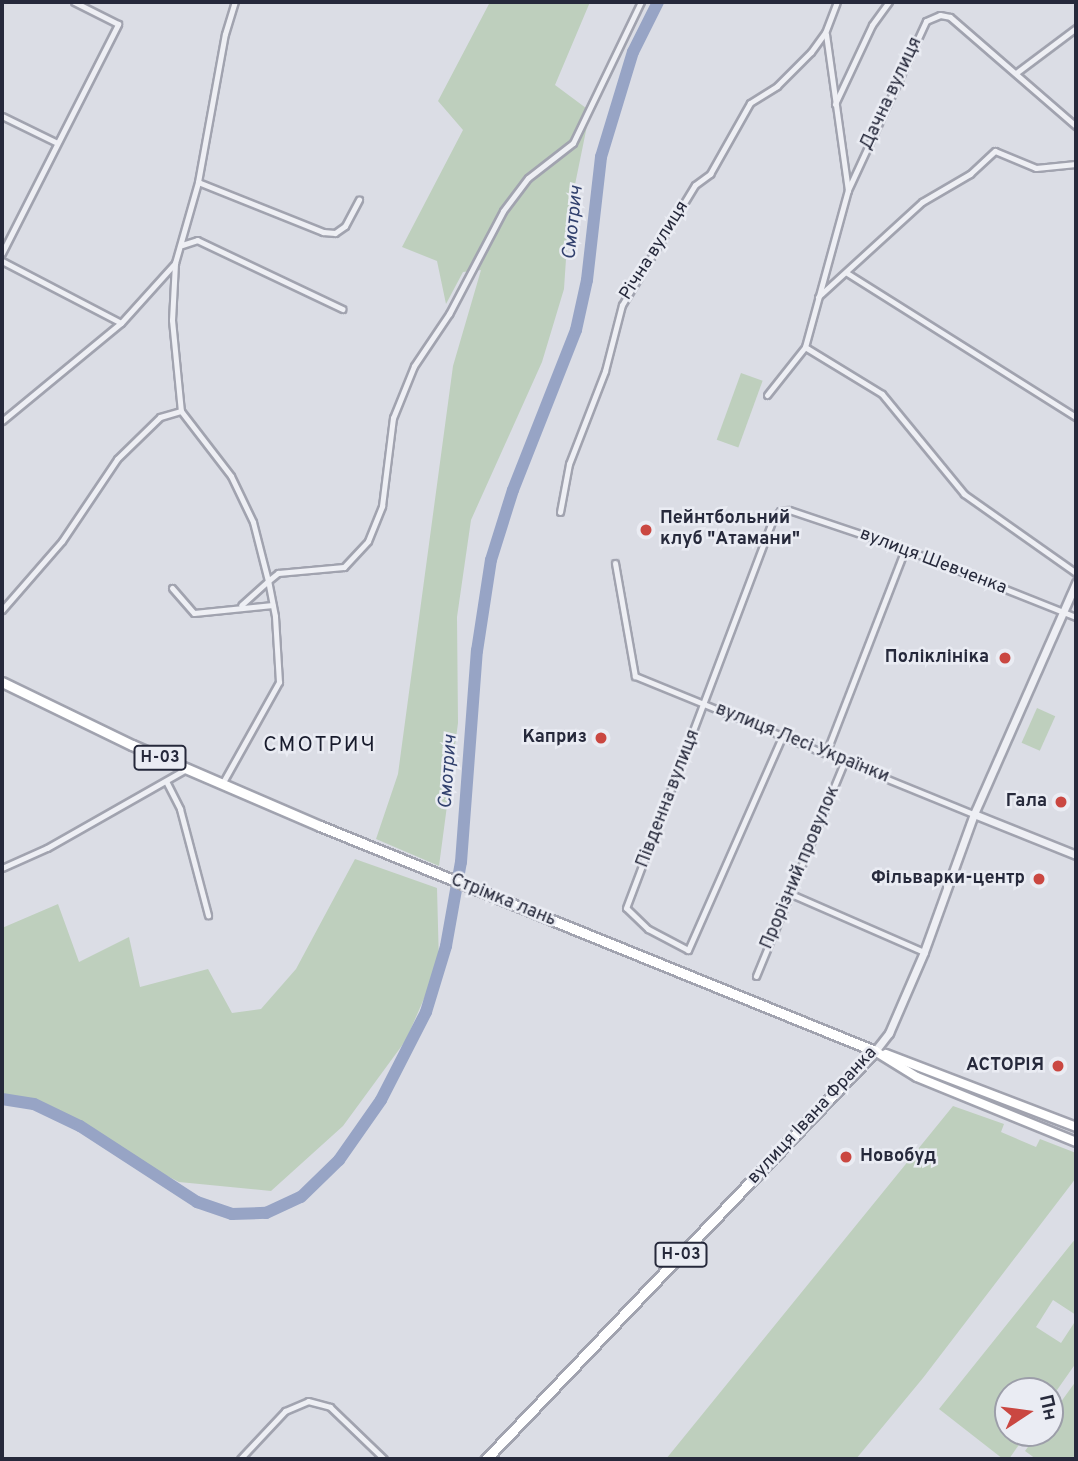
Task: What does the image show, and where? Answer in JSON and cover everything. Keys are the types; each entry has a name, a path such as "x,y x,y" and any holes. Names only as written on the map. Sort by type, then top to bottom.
{"main road":[{"name":"Н-03","path":"2,682 222,784"},
{"name":"Стрімка лань","path":"222,784 686,976 875,1051"},
{"path":"875,1051 1076,1127"},
{"path":"875,1051 917,1077 1076,1142"},
{"name":"вулиця Івана Франка","path":"486,1459 875,1051"}],"street":[{"path":"2,253 118,24 74,2"},
{"path":"222,784 277,689 273,605 253,522 231,476 181,411 172,320 175,263 198,182 235,2"},
{"path":"241,605 274,575 296,570 339,569 368,541 382,506 393,418 414,366 449,314 503,211 528,178 573,143 641,2"},
{"name":"Річна вулиця","path":"560,512 569,464 604,371 622,305 695,185 710,174 750,103 777,86 825,33 837,2"},
{"path":"834,107 872,25 889,2"},
{"name":"Дачна вулиця","path":"848,190 926,21 940,15 950,17 1076,126"},
{"path":"1016,73 1076,28"},
{"name":"Річна вулиця","path":"825,33 848,190"},
{"path":"2,116 57,143"},
{"path":"818,297 848,273 922,202 970,174 995,151 1036,167 1076,164"},
{"path":"198,182 323,232 335,233 345,226 359,200"},
{"path":"767,395 805,347 848,190"},
{"path":"182,245 197,240 342,309"},
{"path":"2,261 121,323"},
{"path":"2,421 121,323 175,263"},
{"path":"848,273 1076,416"},
{"path":"805,347 882,394 964,494 1076,573"},
{"path":"2,610 62,541 117,460 160,417 181,411"},
{"name":"вулиця Шевченка","path":"789,510 905,549 1076,617"},
{"name":"Південна вулиця","path":"782,737 688,950 648,929 626,908 772,521 780,511 789,510"},
{"path":"826,753 905,549"},
{"name":"вулиця Лесі Українки","path":"615,563 635,676 1076,855"},
{"name":"вулиця Івана Франка","path":"875,1051 889,1033 924,952 974,814 1066,612 1076,583"},
{"path":"172,587 194,613 208,615 241,605 273,605"},
{"name":"Прорізний провулок","path":"756,976 845,760"},
{"path":"2,868 167,783 186,769"},
{"path":"167,783 180,809 208,915"},
{"path":"791,894 924,952"},
{"path":"240,1459 285,1410 308,1401 330,1407 384,1459"}],"green space":[{"path":"490,2 590,2 555,85 590,111 569,214 564,289 542,362 471,520 457,617 458,723 439,866 376,839 398,774 453,366 481,270 463,272 446,304 437,261 402,247 463,130 438,101"},
{"path":"741,373 763,381 738,448 717,440"},
{"path":"1037,708 1055,716 1040,751 1022,743"},
{"path":"355,859 437,888 439,964 406,1040 343,1126 271,1191 179,1182 22,1102 2,1096 2,928 58,904 79,962 129,937 140,987 208,969 232,1013 261,1009 296,969"},
{"path":"953,1106 1004,1124 1001,1132 1036,1147 1040,1139 1076,1153 1076,1178 923,1378 856,1459 666,1459"},
{"path":"1076,1238 1076,1315 1053,1300 1036,1327 1061,1343 1076,1320 1076,1363 1064,1380 1064,1377 994,1377 994,1447 1017,1447 1009,1459 1003,1459 939,1409"},
{"path":"1076,1381 1076,1459 1036,1459 1025,1451 1028,1447 1064,1447 1064,1398"}],"waterway":[{"name":"Смотрич","path":"2,1099 34,1104 80,1126 197,1202 232,1214 266,1213 301,1197 339,1160 381,1100 426,1012 446,946 461,862 477,651 491,560 513,490 576,330 587,280 601,157 633,52 658,2"}],"place":[{"name":"Пейнтбольний клуб \"Атамани\"","path":"646,530"},
{"name":"Поліклініка","path":"1005,658"},
{"name":"Каприз","path":"601,738"},
{"name":"Гала","path":"1061,802"},
{"name":"Фільварки-центр","path":"1039,879"},
{"name":"АСТОРІЯ","path":"1058,1066"},
{"name":"Новобуд","path":"846,1157"}],"district":[{"name":"СМОТРИЧ","path":"320,746"}]}
